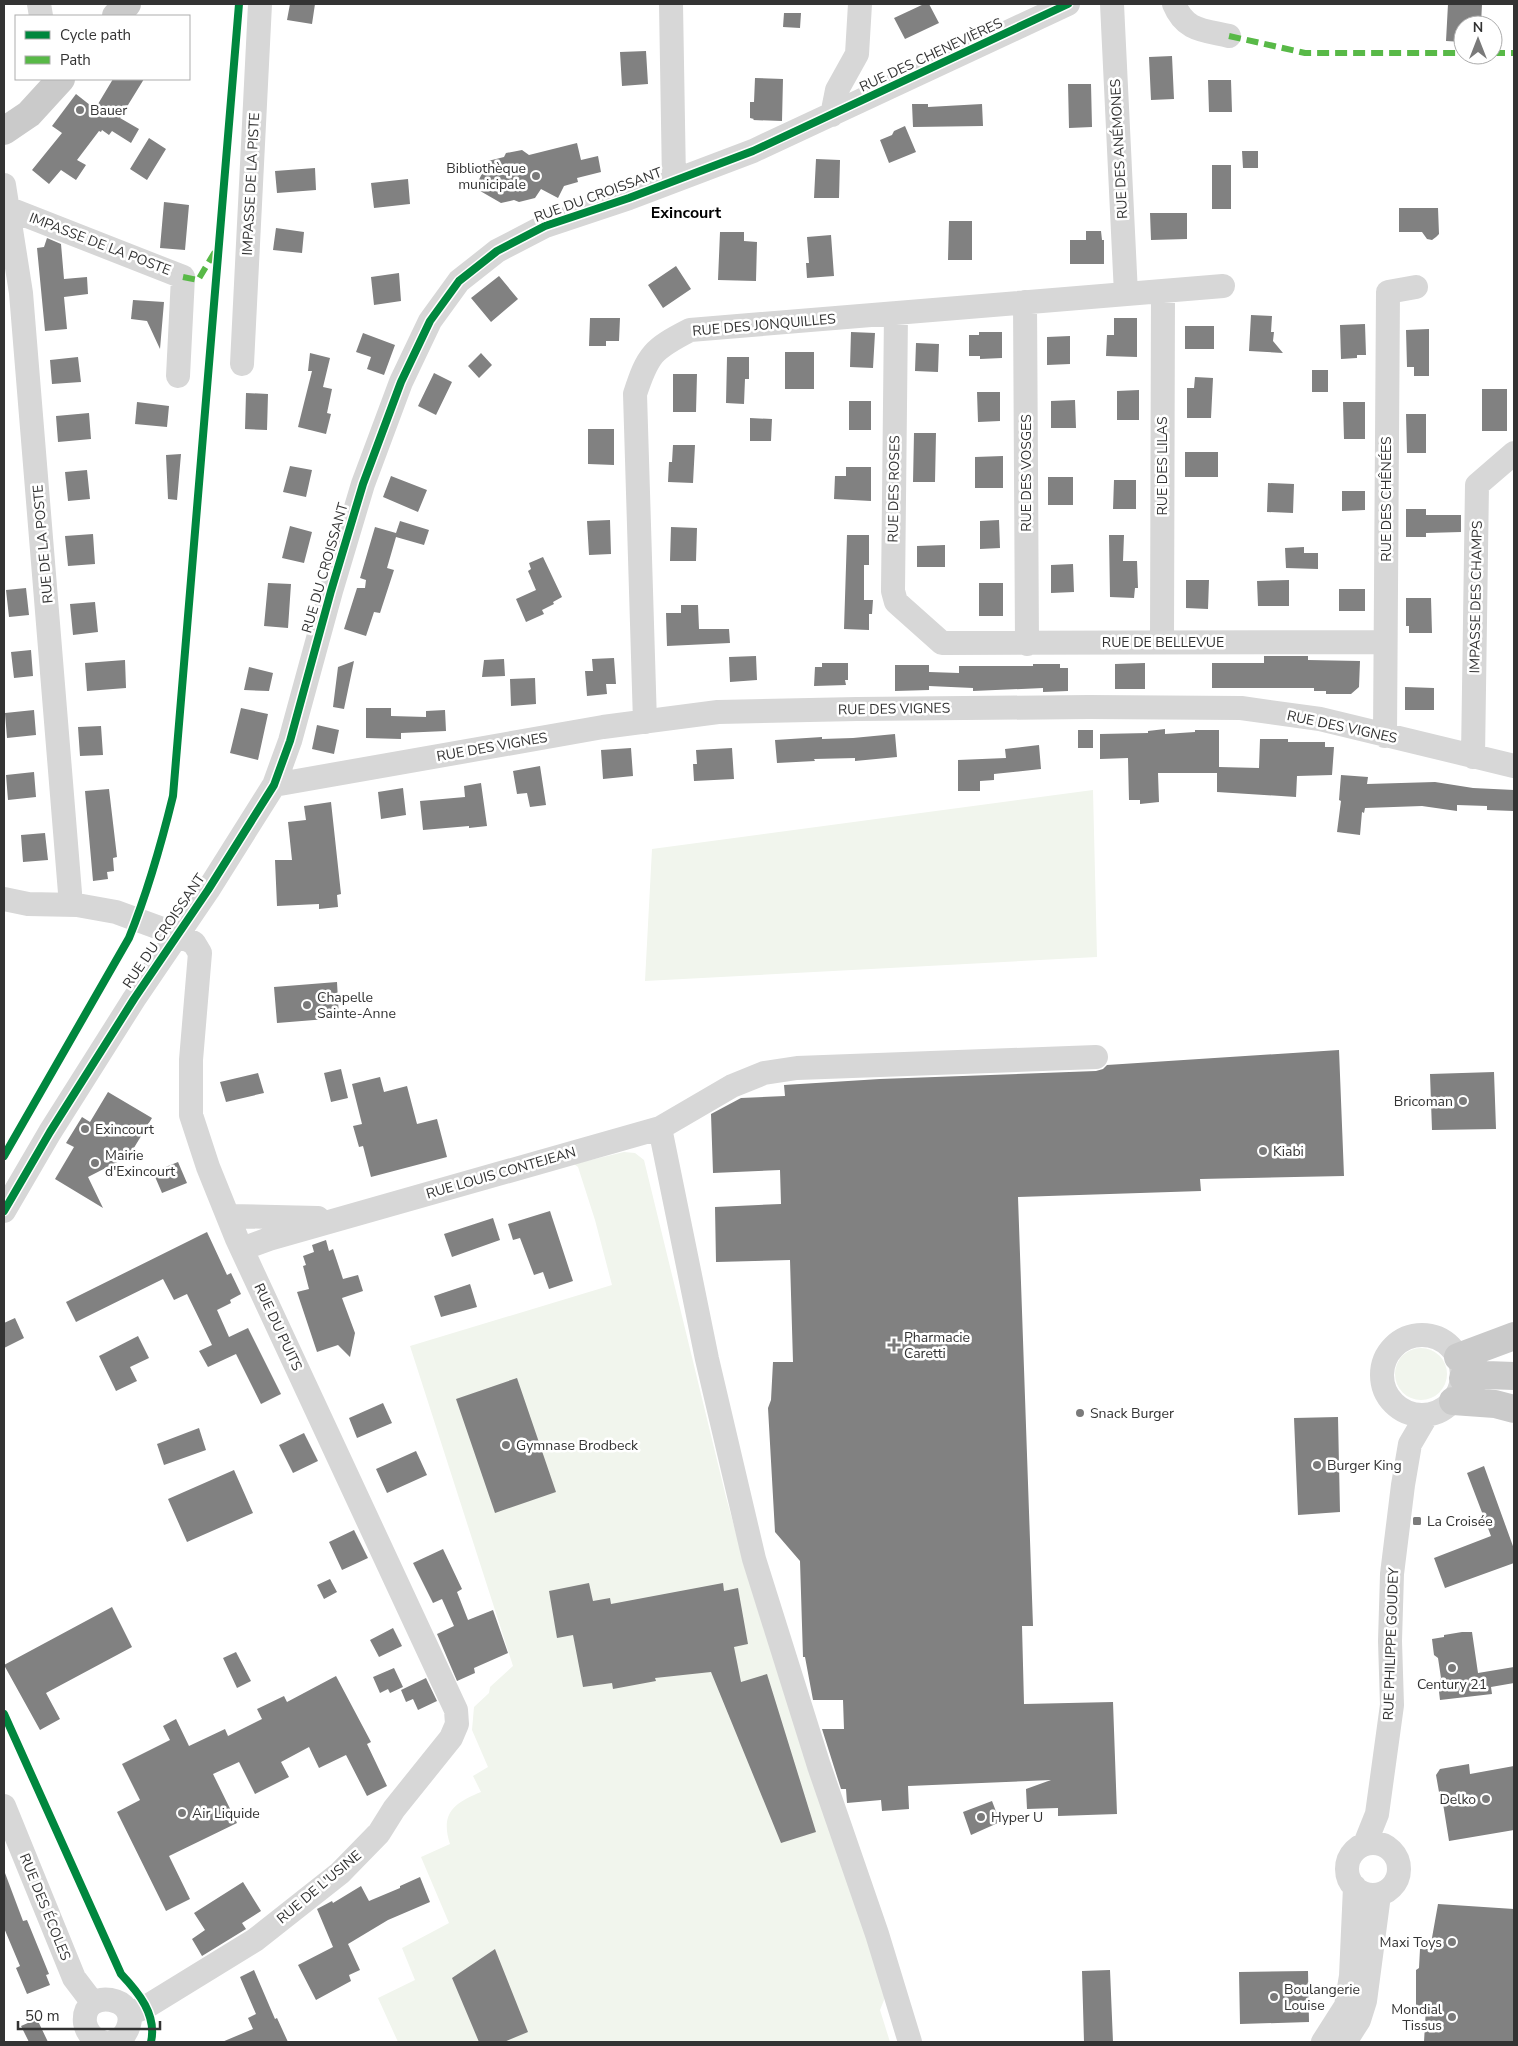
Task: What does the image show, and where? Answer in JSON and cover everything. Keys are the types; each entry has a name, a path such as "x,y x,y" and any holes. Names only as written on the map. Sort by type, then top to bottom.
{"main road":[{"path":"117,15 127,4"},
{"path":"4,130 29,114 57,81"},
{"path":"1458,1378 1514,1336"},
{"path":"1458,1378 1486,1374 1514,1376"},
{"path":"1458,1378 1495,1404 1514,1409"}],"street":[{"name":"IMPASSE DE LA PISTE","path":"242,364 260,4"},
{"path":"671,4 674,180"},
{"path":"832,115 837,90 857,54 860,4"},
{"name":"RUE DES CHENEVIÈRES","path":"832,115 1068,4"},
{"name":"RUE DES ANÉMONES","path":"1112,4 1126,294"},
{"path":"1174,4 1179,16 1191,27 1229,36"},
{"name":"RUE DU CROISSANT","path":"4,1211 50,1132 176,934 208,890 274,785 290,741 331,591 363,484 401,382 430,321 459,281 497,251 545,226 752,151 832,115"},
{"name":"IMPASSE DE LA POSTE","path":"6,197 183,277 178,376"},
{"name":"RUE DE LA POSTE","path":"6,197 22,303 70,905"},
{"name":"RUE DES JONQUILLES","path":"645,722 635,394 642,372 651,355 669,340 690,330 1223,286"},
{"name":"RUE DES CHÊNÉES","path":"1385,736 1384,642 1388,292 1416,287"},
{"name":"RUE DES LILAS","path":"1162,291 1162,642"},
{"name":"RUE DES VOSGES","path":"1025,302 1027,644"},
{"name":"RUE DES ROSES","path":"896,313 893,591 896,602 942,643"},
{"name":"IMPASSE DES CHAMPS","path":"1473,758 1477,485 1514,453"},
{"name":"RUE DE BELLEVUE","path":"942,643 1384,642"},
{"name":"RUE DES VIGNES","path":"274,785 593,729 718,712 1088,707 1242,708 1320,719 1473,758 1514,766"},
{"name":"RUE DU PUITS","path":"4,899 28,904 70,905 116,912 176,934 194,943 200,953 192,1060 191,1115 208,1167 242,1249 456,1710"},
{"name":"RUE LOUIS CONTEJEAN","path":"242,1249 342,1218 660,1128 732,1086 772,1072 797,1068 1096,1057"},
{"path":"660,1128 707,1359 754,1559 819,1766 877,1934 910,2042"},
{"name":"RUE LOUIS CONTEJEAN","path":"228,1216 342,1218"},
{"path":"1413,1335 1431,1335 1452,1347 1458,1378 1437,1412 1417,1415 1400,1408 1390,1399 1384,1387 1382,1374 1384,1361 1391,1349 1401,1340 1413,1335"},
{"name":"RUE PHILIPPE GOUDEY","path":"1400,1408 1410,1444"},
{"name":"RUE PHILIPPE GOUDEY","path":"1375,1845 1377,1814 1392,1705 1390,1641 1392,1574 1410,1444 1427,1415"},
{"name":"RUE DE L'USINE","path":"129,2014 146,2007 255,1940 340,1873 379,1833 394,1809 451,1738 457,1724 456,1710"},
{"name":"RUE DES ÉCOLES","path":"4,1806 74,1978 94,2003"},
{"path":"1375,1845 1392,1851 1397,1858 1399,1876 1389,1890 1379,1895 1363,1893 1355,1888 1350,1880 1347,1863 1354,1851 1375,1845"},
{"path":"1323,2042 1346,2006 1351,1976 1355,1888"},
{"path":"1344,2042 1358,2020 1365,2001 1379,1895"},
{"path":"102,2042 89,2034 85,2018 88,2009 94,2003 107,1998 126,2008 129,2014 126,2034 112,2042"}],"shaded area":[{"path":"1093,790 1097,957 645,981 652,849"},
{"path":"624,1152 635,1153 644,1160 726,1497 746,1569 886,1995 880,2010 890,2042 398,2042 378,1998 415,1980 402,1948 449,1923 421,1857 450,1844 447,1833 448,1817 463,1800 481,1792 473,1776 488,1767 472,1730 474,1707 489,1693 490,1687 513,1666 410,1346 612,1285 595,1220 578,1167 574,1164"},
{"path":"1416,1348 1426,1348 1435,1352 1443,1360 1447,1374 1443,1388 1435,1396 1426,1400 1416,1400 1407,1396 1399,1388 1395,1379 1395,1369 1399,1360 1407,1352"}],"building":[{"path":"290,4 315,4 312,24 287,20"},
{"path":"924,4 929,4 939,23 905,39 894,18"},
{"path":"1448,4 1482,4 1481,15 1453,15 1453,41 1446,41"},
{"path":"784,13 801,13 800,28 783,27"},
{"path":"646,51 648,84 622,86 620,52"},
{"path":"1172,56 1174,99 1151,100 1149,57"},
{"path":"755,78 783,79 782,121 753,120 750,118 750,102 754,102"},
{"path":"112,80 143,80 120,118 139,129 131,143 112,131 109,135 102,130 101,132 99,131 77,160 86,165 76,180 61,170 49,184 32,170 62,133 52,126 76,94 95,109"},
{"path":"1208,80 1231,80 1232,112 1209,112"},
{"path":"1068,84 1091,84 1092,127 1069,128"},
{"path":"912,104 928,104 928,107 982,104 983,126 913,127"},
{"path":"905,126 916,152 889,163 880,140 892,135 894,131"},
{"path":"149,138 166,149 147,180 130,169"},
{"path":"577,143 581,160 598,156 601,172 577,178 578,182 564,186 558,198 541,189 535,198 519,202 514,200 501,203 475,188 488,161 504,157 506,153 522,150 529,155"},
{"path":"1242,151 1258,151 1258,168 1243,168"},
{"path":"816,159 840,160 839,198 814,198"},
{"path":"1212,165 1231,165 1231,209 1212,209"},
{"path":"315,168 316,190 277,193 275,171"},
{"path":"408,179 410,204 374,208 371,183"},
{"path":"164,202 189,205 185,250 160,248"},
{"path":"1399,208 1438,208 1439,234 1432,240 1427,239 1422,232 1399,232"},
{"path":"1150,213 1187,213 1187,239 1151,240"},
{"path":"949,221 972,221 972,260 948,260"},
{"path":"276,228 304,232 302,253 273,250"},
{"path":"1086,231 1101,231 1102,240 1104,240 1104,264 1070,264 1070,240 1086,240"},
{"path":"720,232 744,232 744,241 757,242 756,281 718,280"},
{"path":"831,235 834,276 807,278 806,263 809,263 807,237"},
{"path":"47,238 61,244 64,279 87,277 88,294 64,297 67,329 45,331 37,248 44,247"},
{"path":"676,266 691,289 663,308 648,285"},
{"path":"399,273 401,301 374,305 371,277"},
{"path":"499,276 518,299 491,322 471,298"},
{"path":"133,300 164,302 160,349 147,321 131,319"},
{"path":"1251,315 1272,316 1271,332 1274,332 1273,341 1283,353 1249,351"},
{"path":"590,318 620,318 619,341 606,341 606,346 589,346"},
{"path":"1114,318 1137,318 1137,357 1106,356 1107,335 1114,335"},
{"path":"1365,324 1366,355 1357,355 1357,358 1341,359 1340,325"},
{"path":"1185,326 1214,326 1214,349 1185,349"},
{"path":"1429,329 1429,376 1414,376 1414,367 1407,367 1406,330"},
{"path":"851,332 875,333 873,368 850,367"},
{"path":"979,332 1002,332 1002,358 980,359 980,356 969,356 969,335 979,335"},
{"path":"363,333 395,345 384,375 367,369 371,357 356,352"},
{"path":"1070,336 1070,364 1047,365 1047,337"},
{"path":"916,343 939,344 938,372 915,371"},
{"path":"785,352 814,352 814,389 785,389"},
{"path":"310,353 330,358 323,387 332,389 327,413 331,414 326,434 298,427 312,371 308,371"},
{"path":"481,353 492,365 479,378 468,366"},
{"path":"78,357 81,382 52,384 50,360"},
{"path":"727,357 749,357 749,379 745,379 744,404 726,403"},
{"path":"1312,370 1328,370 1328,392 1312,392"},
{"path":"434,373 452,382 436,415 418,406"},
{"path":"673,374 697,374 696,412 673,412"},
{"path":"1195,377 1213,378 1211,418 1187,418 1187,388 1194,388"},
{"path":"1482,389 1507,389 1507,431 1482,431"},
{"path":"1139,390 1139,420 1117,420 1117,391"},
{"path":"977,392 1000,392 1000,421 978,422"},
{"path":"246,393 268,394 267,430 245,429"},
{"path":"1075,400 1076,428 1051,428 1051,401"},
{"path":"849,401 871,401 871,430 849,430"},
{"path":"137,402 169,406 167,427 135,424"},
{"path":"1343,402 1365,402 1365,439 1344,439"},
{"path":"89,413 91,439 58,442 56,416"},
{"path":"1406,414 1426,414 1426,453 1407,453"},
{"path":"750,418 772,419 771,441 750,441"},
{"path":"588,429 614,429 614,465 588,464"},
{"path":"914,433 936,433 935,482 913,482"},
{"path":"673,445 695,445 693,483 668,482 669,462 672,462"},
{"path":"1185,452 1218,452 1218,477 1185,477"},
{"path":"181,454 177,500 168,499 166,455"},
{"path":"1003,456 1003,488 975,488 975,457"},
{"path":"290,466 312,470 306,497 283,492"},
{"path":"846,467 871,467 871,501 834,499 835,476 846,476"},
{"path":"87,470 90,499 68,501 65,472"},
{"path":"391,476 427,490 418,512 383,497"},
{"path":"1048,477 1073,477 1073,505 1048,505"},
{"path":"1114,480 1136,480 1136,509 1113,509"},
{"path":"1268,483 1294,484 1293,513 1267,512"},
{"path":"1342,491 1365,491 1365,510 1342,511"},
{"path":"1406,509 1426,509 1426,515 1461,515 1461,532 1426,533 1426,537 1406,537"},
{"path":"610,520 611,554 589,555 587,521"},
{"path":"999,520 1000,548 980,549 980,521"},
{"path":"400,521 429,530 424,545 396,537 387,568 394,570 380,613 374,612 366,636 344,629 357,588 365,588 366,580 360,578 375,527 396,533"},
{"path":"290,526 312,532 304,563 282,558"},
{"path":"671,527 697,528 696,561 670,561"},
{"path":"93,534 95,564 68,566 65,536"},
{"path":"847,535 869,535 869,565 864,565 864,600 873,600 872,614 869,614 869,630 844,629"},
{"path":"1109,535 1124,535 1123,561 1137,561 1138,588 1135,588 1134,598 1110,597"},
{"path":"945,545 945,567 917,567 917,546"},
{"path":"1304,547 1304,553 1318,553 1318,569 1286,568 1285,548"},
{"path":"543,557 562,597 553,602 554,604 542,610 544,614 526,622 516,599 536,590 528,571 531,569 529,563"},
{"path":"1073,564 1074,592 1051,593 1051,565"},
{"path":"1186,580 1209,580 1208,609 1186,608"},
{"path":"1289,580 1289,606 1258,606 1257,581"},
{"path":"268,583 291,584 288,628 264,626"},
{"path":"979,583 1003,583 1003,616 979,616"},
{"path":"26,588 29,615 9,617 6,590"},
{"path":"1339,589 1365,589 1365,611 1339,611"},
{"path":"1406,598 1431,598 1432,633 1409,633 1409,626 1406,626"},
{"path":"95,602 98,632 73,635 70,604"},
{"path":"681,605 698,605 699,629 729,629 730,643 667,646 666,613 681,613"},
{"path":"31,650 33,676 14,678 11,652"},
{"path":"756,656 757,680 730,682 729,657"},
{"path":"1264,656 1308,656 1308,660 1360,661 1359,687 1351,694 1326,694 1326,691 1314,691 1314,688 1212,688 1212,663 1264,663"},
{"path":"614,658 616,684 606,684 607,694 587,696 585,671 593,671 592,659"},
{"path":"504,659 505,676 482,677 484,660"},
{"path":"125,660 126,688 87,691 85,663"},
{"path":"354,661 344,709 333,707 338,667"},
{"path":"822,663 848,663 848,680 845,680 846,685 814,686 815,667 822,667"},
{"path":"1145,663 1145,689 1115,689 1115,664"},
{"path":"1033,664 1060,664 1060,668 1068,668 1068,691 1043,692 1043,688 973,691 973,688 929,686 929,690 895,691 895,665 929,665 929,672 959,673 959,666 1033,666"},
{"path":"249,667 273,673 269,691 244,690"},
{"path":"535,678 536,704 511,706 510,679"},
{"path":"1405,687 1434,688 1434,710 1405,710"},
{"path":"241,708 268,714 258,760 230,753"},
{"path":"366,708 391,708 391,716 426,717 426,711 445,710 446,731 401,733 401,739 366,738"},
{"path":"34,710 36,735 7,738 5,713"},
{"path":"317,725 339,730 334,754 312,749"},
{"path":"101,726 103,755 80,756 78,727"},
{"path":"1165,729 1165,734 1195,732 1195,730 1219,730 1219,767 1259,768 1260,739 1288,739 1288,742 1325,742 1325,747 1334,747 1332,775 1297,776 1296,797 1217,792 1217,773 1158,773 1159,802 1140,804 1140,800 1129,800 1128,758 1100,759 1100,734 1148,733 1148,731"},
{"path":"1078,730 1093,730 1093,748 1078,748"},
{"path":"895,734 897,757 855,761 855,758 814,759 815,761 777,763 775,740 822,737 822,739 853,738"},
{"path":"1039,745 1041,769 994,774 994,780 980,781 980,791 958,791 958,760 1006,758 1005,749"},
{"path":"631,748 633,776 603,779 601,750"},
{"path":"732,748 734,779 694,781 693,764 697,764 696,750"},
{"path":"540,766 546,805 530,807 527,793 517,794 513,771"},
{"path":"34,772 36,797 8,800 6,775"},
{"path":"1341,775 1368,777 1367,784 1435,782 1473,788 1514,790 1514,811 1487,810 1487,806 1457,805 1457,811 1422,806 1365,808 1364,813 1362,812 1360,835 1337,832 1341,801 1339,800"},
{"path":"481,783 487,826 423,830 420,801 465,797 464,786"},
{"path":"403,788 406,815 381,819 378,792"},
{"path":"109,789 117,857 113,858 114,871 107,872 108,879 93,881 85,791"},
{"path":"331,802 341,894 337,895 338,907 319,909 319,904 277,906 275,860 292,860 288,822 306,820 304,806"},
{"path":"45,833 48,860 23,862 21,835"},
{"name":"Chapelle Sainte-Anne","path":"337,982 339,1018 277,1023 274,987"},
{"path":"1339,1050 1344,1176 1200,1179 1201,1191 1018,1197 1033,1626 1022,1626 1024,1704 1113,1702 1117,1814 1058,1816 1058,1808 1027,1809 1026,1789 1051,1780 908,1786 909,1809 882,1811 881,1800 847,1803 846,1789 841,1789 822,1729 844,1729 843,1700 813,1700 805,1657 803,1657 800,1561 775,1532 768,1408 771,1400 773,1362 793,1362 790,1260 716,1262 715,1207 781,1204 780,1170 713,1173 711,1114 741,1098 785,1096 784,1085 880,1079 1096,1071 1103,1069 1107,1065"},
{"path":"341,1069 348,1098 331,1102 324,1073"},
{"name":"Bricoman","path":"1494,1072 1496,1129 1432,1130 1430,1074"},
{"path":"258,1073 264,1093 226,1102 220,1082"},
{"path":"380,1077 384,1092 407,1086 417,1124 437,1119 447,1157 371,1177 363,1146 359,1147 353,1126 362,1124 352,1084"},
{"name":"Mairie d'Exincourt","path":"108,1092 152,1118 129,1156 88,1177 103,1208 55,1179 74,1147 66,1143 82,1117 90,1122"},
{"path":"178,1162 187,1183 162,1193 153,1172"},
{"path":"550,1211 573,1281 549,1289 543,1272 534,1275 520,1238 513,1240 508,1224"},
{"path":"493,1218 500,1240 452,1257 444,1234"},
{"path":"207,1232 227,1275 231,1273 241,1294 230,1300 231,1303 217,1310 229,1337 248,1328 281,1394 261,1404 236,1354 208,1367 199,1351 212,1345 187,1294 174,1300 163,1279 76,1322 66,1302"},
{"path":"326,1240 329,1251 333,1249 343,1279 358,1275 363,1291 342,1298 355,1333 350,1357 338,1345 317,1352 297,1292 309,1289 303,1266 306,1265 303,1256 314,1252 312,1245"},
{"path":"470,1284 477,1307 441,1317 434,1296"},
{"path":"15,1318 24,1338 4,1348 4,1323"},
{"path":"138,1336 149,1358 130,1367 137,1381 116,1391 99,1356"},
{"name":"Gymnase Brodbeck","path":"517,1378 556,1492 495,1513 456,1399"},
{"path":"383,1403 392,1423 357,1438 349,1418"},
{"name":"Burger King","path":"1338,1417 1340,1512 1298,1515 1294,1418"},
{"path":"199,1428 206,1450 164,1465 157,1444"},
{"path":"304,1433 318,1461 293,1473 279,1445"},
{"path":"416,1451 427,1475 387,1493 376,1469"},
{"path":"1484,1466 1514,1549 1514,1563 1445,1588 1434,1558 1491,1536 1467,1473"},
{"path":"234,1470 253,1513 187,1542 168,1499"},
{"path":"354,1530 368,1558 342,1570 329,1542"},
{"path":"443,1549 462,1589 457,1592 468,1620 493,1610 508,1653 474,1668 475,1673 457,1681 437,1634 454,1626 442,1599 433,1603 413,1563"},
{"path":"330,1579 337,1592 324,1599 317,1585"},
{"path":"589,1583 593,1601 610,1598 611,1604 723,1583 724,1591 738,1588 748,1644 734,1647 741,1682 767,1674 816,1832 781,1843 711,1672 655,1678 656,1681 613,1689 612,1683 583,1687 573,1635 557,1638 549,1591"},
{"path":"112,1607 132,1647 46,1693 60,1719 40,1730 4,1665"},
{"path":"393,1628 402,1646 379,1657 370,1640"},
{"path":"1462,1632 1472,1632 1478,1673 1514,1667 1514,1683 1491,1687 1492,1694 1440,1700 1438,1683 1441,1678 1438,1658 1434,1655 1432,1639"},
{"path":"236,1652 251,1681 237,1688 223,1658"},
{"path":"394,1668 403,1687 390,1693 388,1689 380,1693 373,1677"},
{"path":"336,1676 371,1742 367,1744 387,1786 367,1796 346,1755 319,1768 309,1747 281,1762 289,1777 255,1794 239,1762 213,1774 237,1823 169,1856 190,1899 166,1911 117,1812 140,1800 122,1764 170,1740 163,1726 176,1719 189,1746 225,1729 228,1736 262,1719 257,1709 284,1696 287,1702"},
{"path":"426,1678 437,1701 418,1710 413,1699 406,1702 401,1690"},
{"path":"1469,1764 1470,1774 1514,1766 1514,1830 1449,1841 1441,1791 1439,1792 1436,1775 1440,1769"},
{"name":"Hyper U","path":"992,1801 1000,1822 971,1835 963,1812"},
{"path":"5,1873 23,1921 27,1920 49,1974 46,1975 50,1985 27,1994 16,1968 20,1966 4,1928"},
{"path":"420,1877 430,1902 388,1920 348,1944 360,1970 349,1975 351,1981 316,2000 298,1965 333,1947 317,1909 332,1901 333,1903 361,1886 369,1901"},
{"path":"243,1882 261,1911 242,1923 246,1929 202,1956 192,1939 205,1930 194,1913"},
{"path":"1438,1904 1514,1909 1514,2042 1424,2042 1426,2007 1416,2006 1416,1970 1419,1968 1420,1949 1430,1949"},
{"path":"495,1949 528,2032 504,2042 479,2042 452,1978"},
{"path":"254,1970 275,2019 277,2018 288,2042 222,2042 253,2029 248,2018 256,2014 240,1977"},
{"path":"1110,1970 1113,2042 1084,2042 1082,1971"},
{"name":"Boulangerie Louise","path":"1308,1971 1309,2022 1240,2024 1239,1972"},
{"path":"37,2019 48,2042 29,2042 21,2026"}],"marked path":[{"path":"1229,36 1305,53 1453,53"},
{"path":"1503,53 1514,53"},
{"path":"183,277 198,280 216,250"}],"cycle path":[{"path":"4,1156 129,938 154,868 173,796 239,4"},
{"path":"4,1211 50,1132 134,999 208,890 274,785 290,741 331,591 363,484 401,382 430,321 459,281 497,251 545,226 629,198 753,151 1068,4"},
{"path":"4,1714 121,1974 145,2005 151,2023 151,2042"}],"place":[{"name":"Bauer","path":"80,110"},
{"name":"Bibliothèque municipale","path":"536,176"},
{"name":"Chapelle Sainte-Anne","path":"307,1005"},
{"name":"Bricoman","path":"1463,1101"},
{"name":"Exincourt","path":"85,1129"},
{"name":"Kiabi","path":"1263,1151"},
{"name":"Mairie d'Exincourt","path":"95,1163"},
{"name":"Pharmacie Caretti","path":"894,1345"},
{"name":"Snack Burger","path":"1080,1413"},
{"name":"Gymnase Brodbeck","path":"506,1445"},
{"name":"Burger King","path":"1317,1465"},
{"name":"La Croisée","path":"1417,1521"},
{"name":"Century 21","path":"1452,1668"},
{"name":"Delko","path":"1486,1799"},
{"name":"Air Liquide","path":"182,1813"},
{"name":"Hyper U","path":"981,1817"},
{"name":"Maxi Toys","path":"1452,1942"},
{"name":"Boulangerie Louise","path":"1274,1997"},
{"name":"Mondial Tissus","path":"1452,2017"}],"district":[{"name":"Exincourt","path":"686,213"}]}
